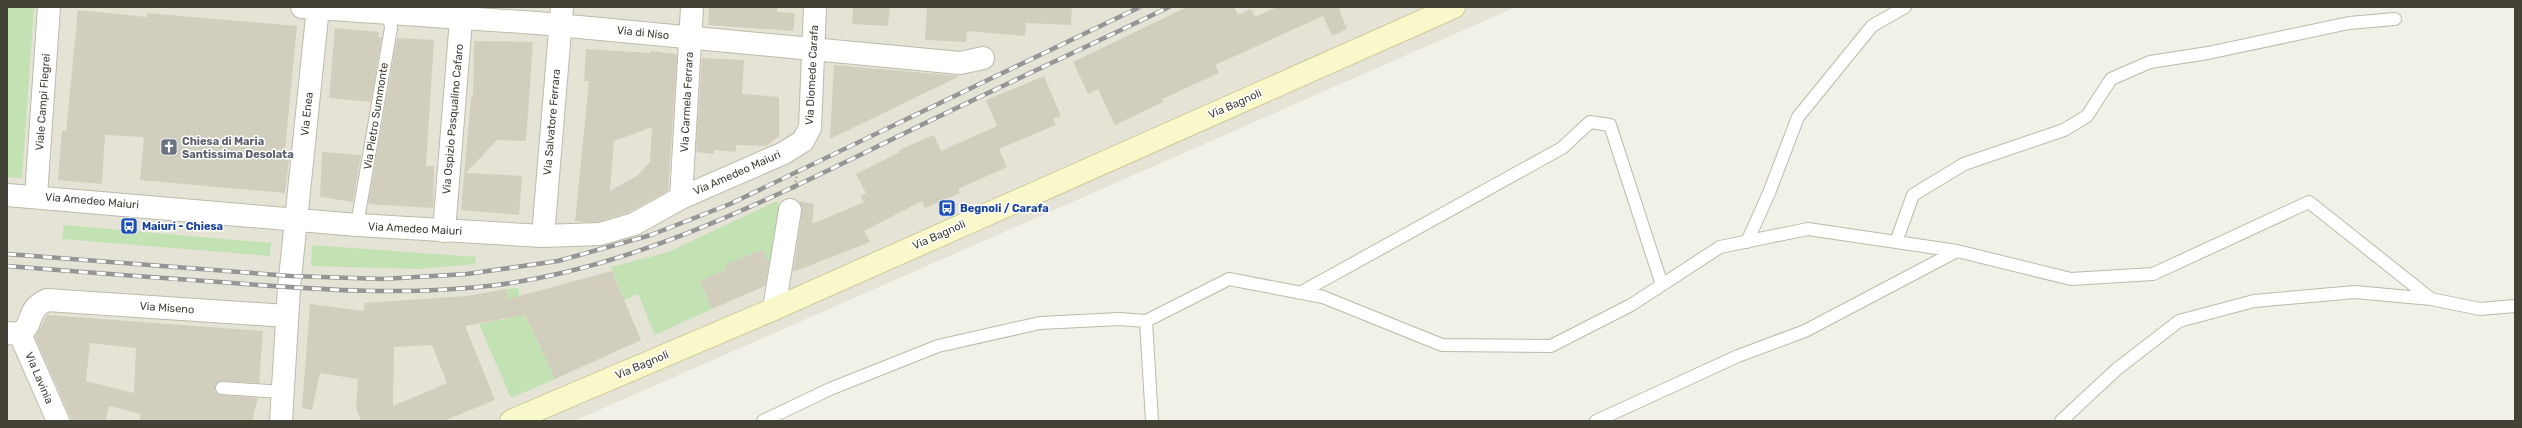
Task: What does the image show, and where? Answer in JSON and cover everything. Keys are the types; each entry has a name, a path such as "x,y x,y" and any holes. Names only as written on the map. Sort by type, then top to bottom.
{"street":[{"name":"Viale Campi Flegrei","path":"36,196 49,7"},
{"name":"Via di Niso","path":"313,7 561,16 690,38 960,63 983,58"},
{"name":"Via Enea","path":"287,316 313,7"},
{"name":"Via Carmela Ferrara","path":"681,198 692,7"},
{"name":"Via Diomede Carafa","path":"803,141 810,128 812,49 815,7"},
{"name":"Via Bagnoli","path":"511,421 774,309 1454,7"},
{"name":"Via Ospizio Pasqualino Cafaro","path":"444,231 461,13"},
{"name":"Via Salvatore Ferrara","path":"543,236 561,16"},
{"name":"Via Amedeo Maiuri","path":"7,195 36,196 296,220 444,231 543,236 600,234 634,224 681,198 784,153 803,141"},
{"path":"774,309 790,210"},
{"name":"Via Miseno","path":"14,334 25,330 32,311 38,305 47,300 287,316"},
{"path":"281,421 287,316"},
{"name":"Via Lavinia","path":"14,334 58,421"}],"lane":[{"path":"1747,242 1769,192 1798,117 1872,26 1905,7"},
{"name":"Via Pietro Summonte","path":"357,225 391,28 388,10"},
{"path":"1896,242 1913,195 1964,164 2064,130 2087,116 2112,79 2150,62 2208,53 2349,23 2395,19"},
{"path":"1300,293 1562,148 1590,122 1610,124 1662,285"},
{"path":"763,421 830,389 938,346 1040,323 1119,319 1146,322 1229,279 1323,297 1442,345 1551,346 1631,305 1720,247 1808,229 1957,251 2071,279 2153,274 2310,202 2431,299"},
{"path":"1596,421 1738,356 1805,331 1957,251"},
{"path":"2061,421 2117,369 2179,321 2254,301 2355,292 2431,299 2480,309 2515,306"},
{"path":"1146,322 1152,421"},
{"path":"222,388 282,392"}],"path":[{"path":"790,210 803,141"}],"shaded area":[{"path":"7,7 1516,7 574,421 7,421"}],"green space":[{"path":"7,7 34,7 22,178 7,177"},
{"path":"777,201 781,207 770,266 763,249 725,265 727,269 700,281 712,309 655,335 638,294 624,300 611,267 668,252"},
{"path":"64,225 271,243 270,256 62,239"},
{"path":"312,245 476,257 475,264 418,269 311,266"},
{"path":"518,288 523,311 555,379 511,398 479,324 511,318 506,289"}],"building":[{"path":"709,7 777,7 777,12 795,13 793,31 708,25"},
{"path":"853,7 890,7 888,26 852,24"},
{"path":"927,7 1072,7 1071,25 1026,23 1025,36 967,31 966,42 925,40"},
{"path":"1187,7 1234,7 1238,15 1251,9 1255,17 1277,7 1342,7 1339,9 1347,29 1332,36 1323,16 1215,65 1219,73 1162,99 1163,102 1115,125 1098,89 1088,94 1073,62"},
{"path":"78,10 147,17 147,13 297,26 285,150 290,151 285,193 140,180 144,137 105,135 102,184 58,180 62,130 66,131"},
{"path":"335,28 379,32 378,37 382,37 371,102 329,98"},
{"path":"397,38 434,40 426,166 434,166 433,208 368,204"},
{"path":"474,41 533,42 526,141 497,140 466,173 522,176 519,215 461,210 471,97 473,97"},
{"path":"586,49 650,53 651,51 676,54 677,57 668,191 629,212 598,222 575,221 589,81 584,81","holes":["652,127 650,162 638,175 610,191 614,141"]},
{"path":"702,58 744,60 742,94 779,97 779,136 766,146 736,145 736,152 714,150 714,154 696,152"},
{"path":"834,65 960,76 830,139"},
{"path":"1044,76 1061,116 1053,119 1056,125 999,149 1007,167 958,189 960,193 925,208 922,201 864,231 870,242 793,272 802,212 799,201 814,204 812,224 864,202 861,196 866,193 856,174 900,152 899,150 934,135 941,151 997,126 986,100"},
{"path":"322,152 361,155 353,202 320,197"},
{"path":"763,249 769,263 765,286 712,309 700,281 727,269 725,265"},
{"path":"612,271 641,340 555,379 525,315 465,326 495,400 443,421 361,421 356,407 358,379 320,373 312,410 302,408 310,304 364,311 364,303 467,296 506,289 508,299","holes":["432,345 447,383 393,406 394,347"]},
{"path":"47,315 263,331 259,383 222,381 215,387 215,392 221,395 258,398 252,421 139,421 141,414 109,406 105,421 72,421 35,337","holes":["90,343 136,348 134,393 86,381"]}],"railway":[{"path":"7,254 291,276 383,279 467,274 558,261 651,235 730,204 1140,7"},
{"path":"7,266 266,286 365,291 464,288 497,285 550,276 603,262 705,226 805,182 1169,7"}],"place":[{"name":"Chiesa di Maria Santissima Desolata","path":"169,147"},
{"name":"Begnoli / Carafa","path":"947,208"},
{"name":"Maiuri - Chiesa","path":"129,226"}]}
